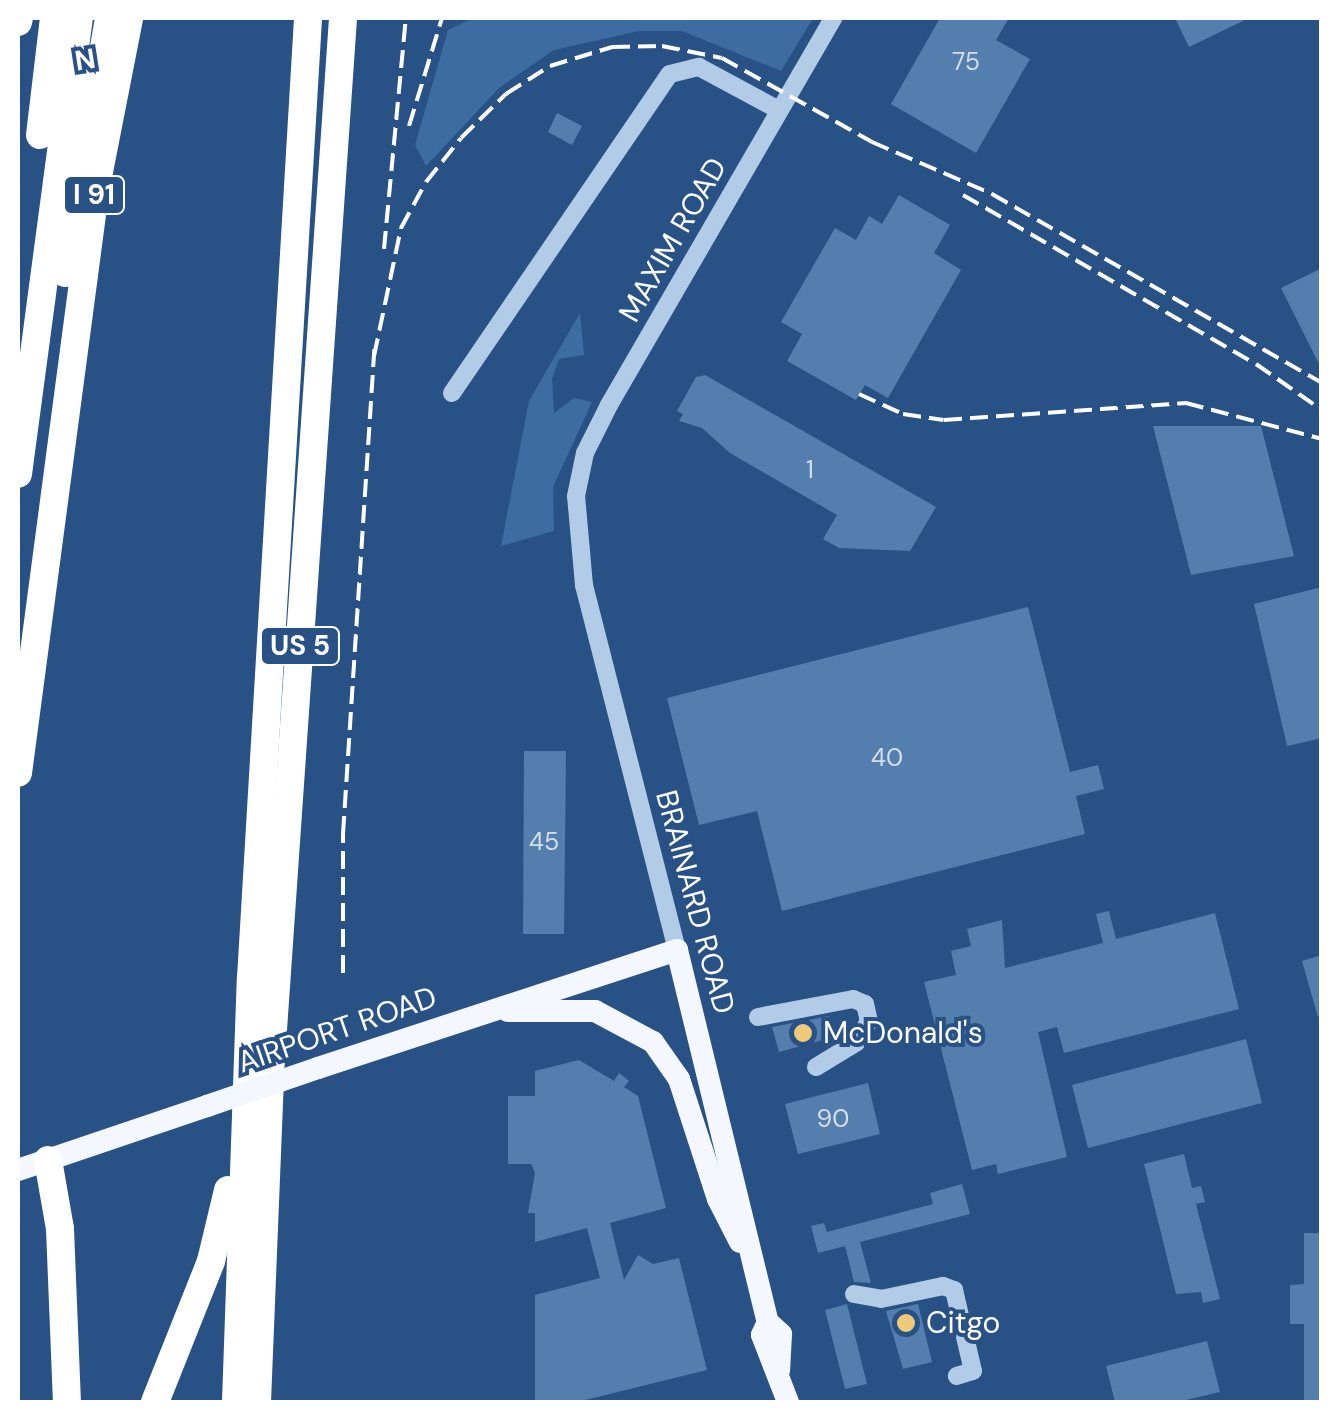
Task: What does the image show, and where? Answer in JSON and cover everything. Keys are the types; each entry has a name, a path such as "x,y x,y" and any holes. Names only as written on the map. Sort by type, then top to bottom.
{"highway":[{"name":"I 91","path":"18,332 54,18"},
{"path":"18,474 78,18"},
{"path":"71,374 63,282 109,18"},
{"name":"I 91","path":"18,773 97,179 129,18"},
{"name":"US 5","path":"236,1402 254,920 308,18"},
{"name":"US 5","path":"258,1402 266,1131 343,18"},
{"path":"155,1402 211,1262 226,1200 242,977 254,920"},
{"path":"266,1131 276,1218 277,1402"},
{"path":"48,1160 60,1229 67,1402"},
{"path":"144,1402 169,1360"}],"main road":[{"name":"AIRPORT ROAD","path":"18,1170 677,950"},
{"name":"BRAINARD ROAD","path":"677,950 768,1322 762,1336 780,1370 788,1402"},
{"path":"495,1009 596,1012 653,1042 679,1079 718,1198 756,1271"}],"street":[{"name":"MAXIM ROAD","path":"576,496 585,454 608,404 833,18"},
{"path":"452,393 670,74 700,67 779,110"},
{"name":"BRAINARD ROAD","path":"576,496 584,585 677,950"},
{"path":"758,1017 853,1000 865,1004 869,1021 857,1042 816,1067"},
{"path":"854,1294 881,1299 943,1286 954,1290 974,1371 957,1376"}],"shaded area":[{"path":"473,18 813,18 781,71 682,31 639,31 554,50 500,87 426,166 415,145 448,30"},
{"path":"580,313 584,355 559,359 552,379 554,413 574,398 592,402 553,487 554,531 501,546 529,401"}],"building":[{"path":"940,18 1009,18 996,40 1030,59 976,153 891,104"},
{"path":"1175,18 1249,18 1189,47"},
{"path":"557,113 582,126 572,145 548,132"},
{"path":"899,195 950,225 934,253 961,270 888,398 865,385 856,400 787,361 802,334 781,322 835,228 856,240 869,216 882,224"},
{"path":"1322,268 1322,370 1281,288"},
{"path":"705,375 936,507 910,551 839,548 823,539 837,515 730,453 702,428 679,421 683,414 677,411 696,377"},
{"path":"1153,426 1261,426 1294,556 1191,575"},
{"path":"1322,587 1322,738 1287,746 1254,604"},
{"path":"1028,607 1070,772 1098,765 1104,789 1076,796 1085,834 782,911 757,811 699,825 667,698"},
{"path":"524,751 566,751 564,934 523,934"},
{"path":"1109,911 1116,939 1215,913 1239,1009 1064,1053 1057,1027 1038,1032 1067,1157 998,1174 996,1164 972,1170 924,982 956,975 951,951 971,946 967,929 1002,920 1005,968 1103,943 1096,914"},
{"path":"1322,955 1322,1016 1318,1017 1302,961"},
{"name":"McDonald's","path":"829,1016 834,1037 779,1052 772,1027"},
{"path":"1246,1039 1262,1103 1088,1148 1072,1085"},
{"path":"579,1060 614,1081 619,1073 629,1081 624,1087 638,1096 666,1208 610,1223 624,1280 638,1255 653,1264 679,1258 707,1370 577,1402 535,1402 535,1295 600,1278 587,1228 535,1242 535,1213 528,1213 535,1173 531,1164 508,1164 508,1096 535,1096 535,1071"},
{"path":"868,1083 880,1134 798,1154 785,1104"},
{"path":"1184,1154 1192,1188 1201,1186 1205,1202 1196,1204 1220,1299 1203,1303 1201,1292 1176,1294 1144,1164"},
{"path":"962,1184 970,1214 860,1242 871,1283 854,1282 845,1246 818,1253 811,1226 824,1223 827,1232 933,1204 930,1193"},
{"path":"1304,1233 1322,1233 1322,1402 1304,1402 1304,1324 1290,1324 1290,1285 1304,1284"},
{"name":"Citgo","path":"847,1304 867,1384 845,1389 825,1310"},
{"name":"Citgo","path":"918,1304 932,1362 903,1369 886,1311"},
{"path":"1207,1341 1220,1392 1177,1402 1115,1402 1106,1366"}],"railway":[{"path":"384,249 406,18"},
{"path":"409,126 442,18"},
{"path":"374,356 401,228 426,182 461,138 506,94 550,66 612,47 662,46 722,58 872,142 992,194 1322,383"},
{"path":"963,195 1256,364 1322,410"},
{"path":"343,973 343,834 375,344"},
{"path":"859,394 903,414 944,420 1186,403 1322,439"}],"place":[{"name":"McDonald's","path":"803,1033"},
{"name":"Citgo","path":"906,1323"}]}
